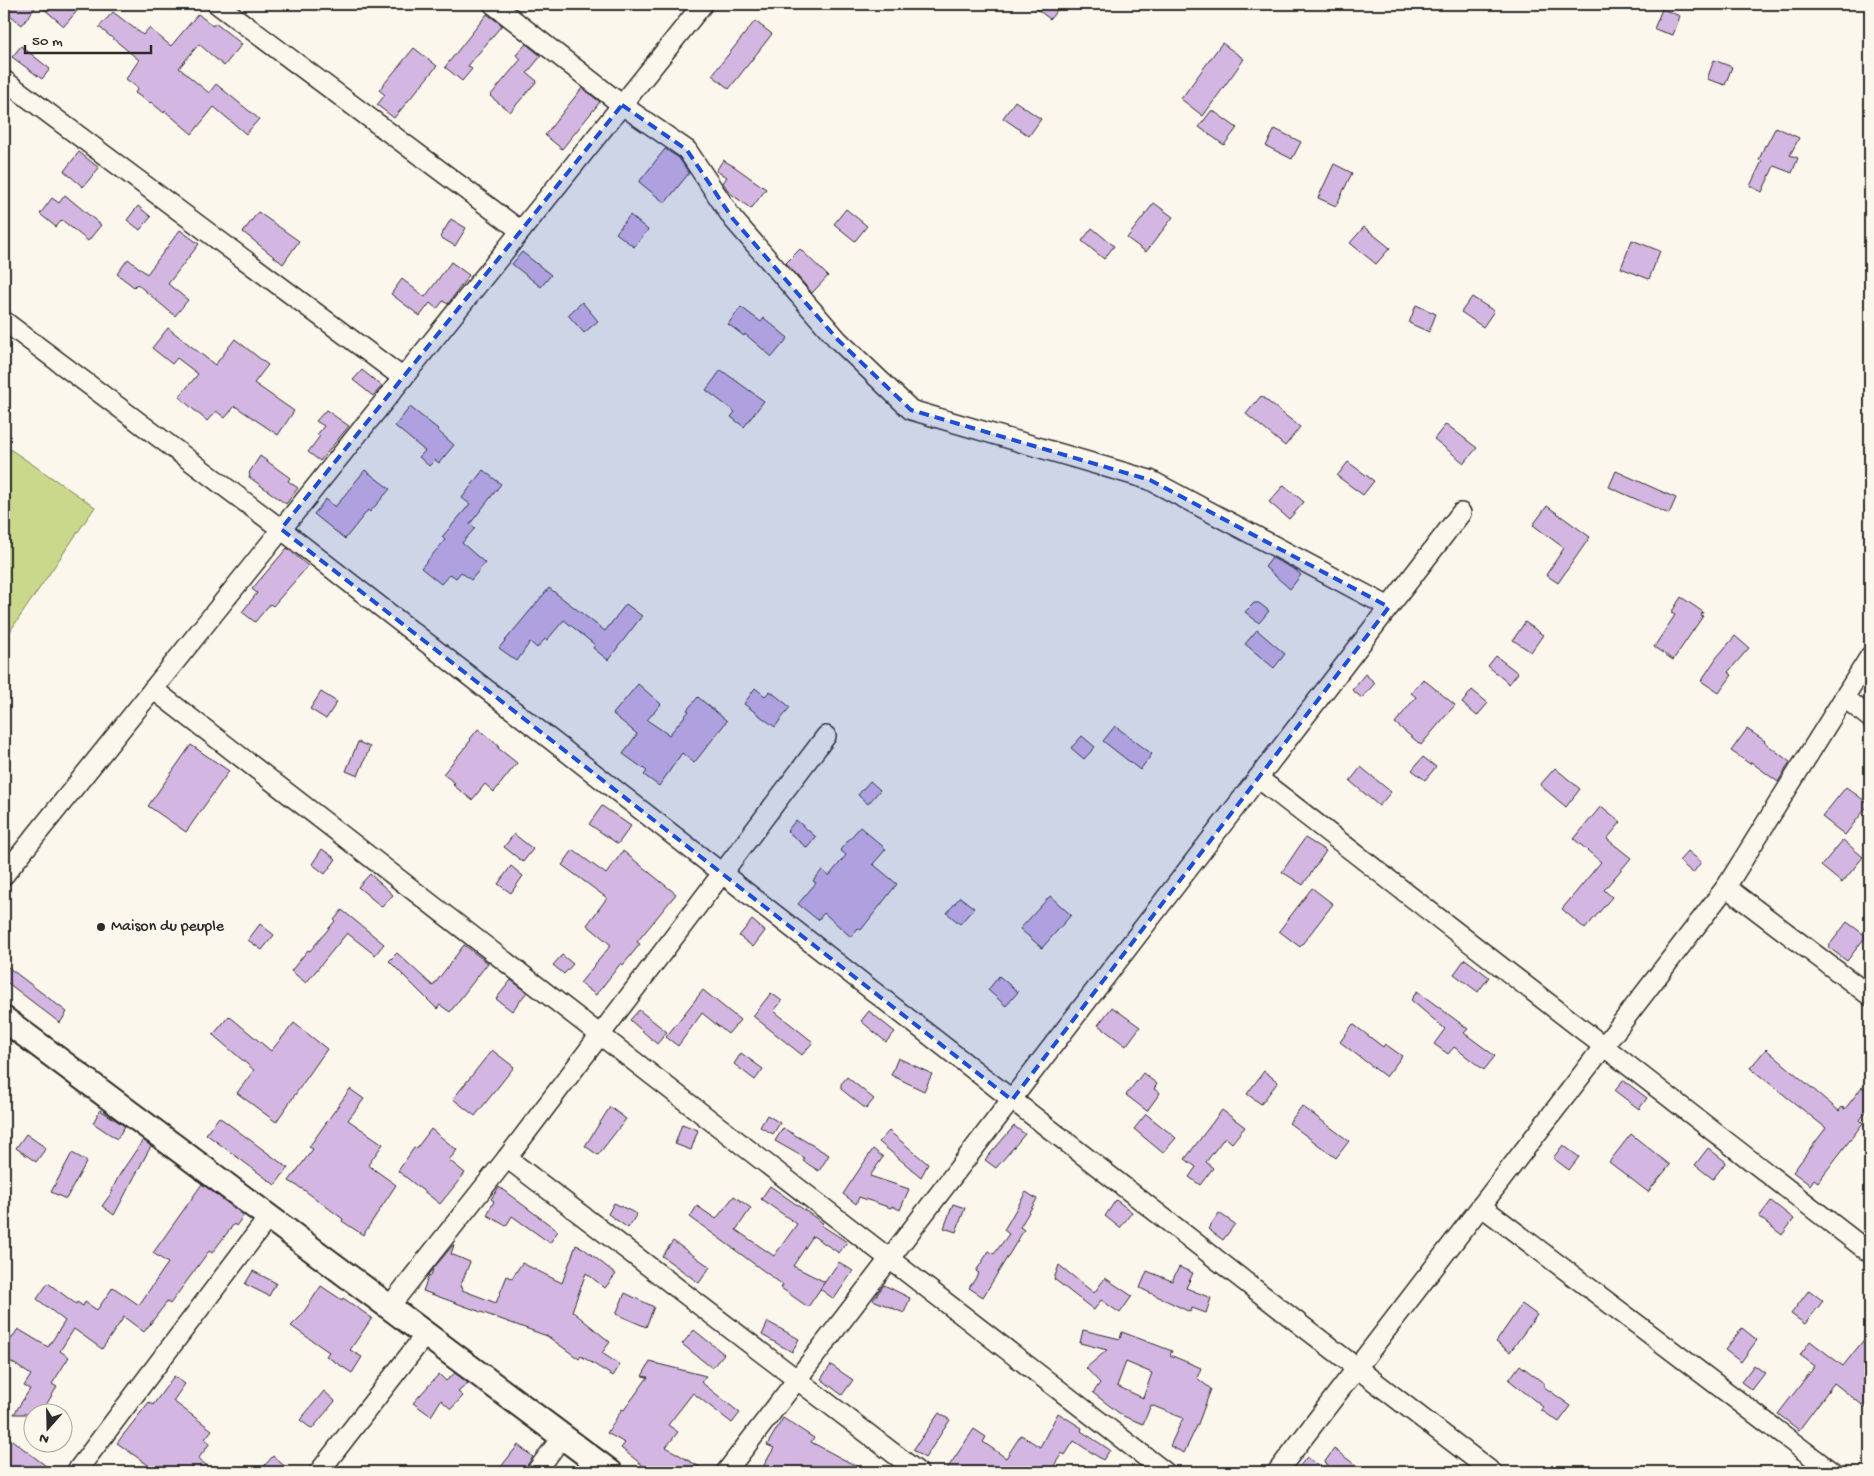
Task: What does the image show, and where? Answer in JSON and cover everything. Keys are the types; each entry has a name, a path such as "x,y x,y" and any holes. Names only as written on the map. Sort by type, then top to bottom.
{"main road":[{"path":"4,1019 610,1472"}],"street":[{"path":"217,4 521,231"},
{"path":"493,4 622,105 687,150 733,219 838,340 911,410 1150,480 1389,607"},
{"path":"4,874 703,4"},
{"path":"4,80 403,378"},
{"path":"4,321 281,529 1356,1368 1492,1472"},
{"path":"726,1472 1461,513"},
{"path":"1277,1472 1726,887 1870,656"},
{"path":"153,689 1165,1472"},
{"path":"1844,697 1870,718"},
{"path":"389,1308 507,1158 826,736"},
{"path":"1258,778 1870,1253"},
{"path":"1726,887 1870,996"},
{"path":"507,1158 918,1472"},
{"path":"1481,1206 1832,1472"},
{"path":"76,1472 268,1218"},
{"path":"319,1472 425,1335"},
{"path":"536,1472 562,1437"}],"highlighted area":[{"path":"622,105 687,150 733,219 838,340 911,410 1150,480 1389,607 1012,1100 281,529"}],"green space":[{"path":"4,445 95,507 4,640"}],"building":[{"path":"4,4 38,4 22,25 4,10"},
{"path":"38,4 83,4 64,26"},
{"path":"1030,4 1062,4 1050,19"},
{"path":"1662,9 1680,16 1673,35 1654,29"},
{"path":"113,12 143,35 149,28 171,46 198,14 213,26 215,23 242,44 224,66 199,44 179,68 209,93 216,84 259,119 246,134 214,107 192,134 165,111 164,113 151,102 135,93 138,88 126,79 139,60 99,27"},
{"path":"487,14 502,25 468,66 472,69 462,81 445,67"},
{"path":"755,21 772,34 729,89 712,75"},
{"path":"1222,43 1244,59 1203,116 1181,99"},
{"path":"526,44 541,56 527,73 537,81 510,112 490,96 521,59 516,55"},
{"path":"21,46 50,69 42,79 12,57"},
{"path":"414,48 437,66 394,118 377,105 385,95 379,90"},
{"path":"1714,60 1732,67 1725,85 1707,79"},
{"path":"582,88 600,102 562,149 545,135"},
{"path":"1015,101 1041,119 1029,136 1003,118"},
{"path":"1212,110 1237,128 1224,145 1199,127"},
{"path":"1776,127 1799,138 1790,155 1798,158 1792,173 1774,166 1762,192 1750,186 1762,161 1759,160 1765,145"},
{"path":"1275,129 1301,142 1292,159 1266,146"},
{"path":"665,149 679,158 689,173 665,203 639,182"},
{"path":"79,152 99,168 83,187 64,171"},
{"path":"723,160 766,189 751,209 729,192 723,183 727,177 716,171"},
{"path":"1334,164 1352,173 1336,206 1318,198"},
{"path":"65,195 101,225 88,241 62,220 56,227 40,214 52,198 59,203"},
{"path":"1154,203 1173,217 1146,252 1127,238"},
{"path":"138,206 151,217 140,230 127,220"},
{"path":"846,209 867,226 855,241 834,224"},
{"path":"258,212 299,241 283,264 243,232"},
{"path":"630,215 648,230 634,247 616,233"},
{"path":"451,219 466,228 455,246 440,237"},
{"path":"1364,227 1390,248 1376,264 1350,243"},
{"path":"1092,228 1114,246 1104,259 1082,241"},
{"path":"180,230 199,244 168,284 188,300 175,316 137,284 134,287 117,274 128,259 147,274"},
{"path":"1632,240 1660,251 1649,279 1621,268"},
{"path":"800,249 828,276 812,293 786,263"},
{"path":"522,252 551,275 541,287 512,264"},
{"path":"451,262 469,275 448,304 443,301 437,309 430,303 420,316 391,294 402,279 425,297"},
{"path":"1472,297 1494,311 1483,327 1461,312"},
{"path":"582,302 598,321 584,333 568,315"},
{"path":"1416,305 1436,314 1429,332 1409,323"},
{"path":"741,307 761,322 764,318 788,338 772,357 745,334 744,336 728,324"},
{"path":"168,328 215,365 235,339 268,365 254,383 294,411 278,435 235,406 225,418 216,411 207,421 179,397 198,374 177,358 172,364 152,348"},
{"path":"362,370 382,386 373,396 353,380"},
{"path":"721,370 764,401 744,427 731,417 735,412 706,390"},
{"path":"1261,396 1300,427 1285,446 1246,414"},
{"path":"410,407 438,429 454,445 439,463 435,460 429,466 419,457 425,451 395,426"},
{"path":"326,410 349,426 320,461 308,452 320,436 317,435 324,426 316,421"},
{"path":"1446,424 1477,448 1464,463 1434,439"},
{"path":"260,456 290,478 288,481 298,488 286,504 249,477 249,473"},
{"path":"1348,462 1374,481 1363,495 1337,476"},
{"path":"365,470 390,489 370,512 368,510 345,539 314,514 326,499 335,507"},
{"path":"483,470 501,484 470,524 475,528 462,543 485,563 471,580 461,572 456,578 450,574 441,584 421,568 445,540 442,537 470,504 462,498"},
{"path":"1616,471 1676,498 1669,514 1609,487"},
{"path":"1284,485 1304,502 1289,519 1269,502"},
{"path":"1547,506 1590,537 1558,583 1546,575 1564,548 1533,525"},
{"path":"287,548 308,566 273,606 270,604 255,622 242,612 257,593 252,589"},
{"path":"1272,558 1294,569 1301,575 1290,589 1265,567"},
{"path":"549,588 605,631 626,604 642,616 608,660 593,648 595,645 564,620 547,640 545,639 537,648 530,642 517,661 499,648"},
{"path":"1681,597 1703,612 1701,615 1703,616 1673,660 1654,647 1675,615 1671,613"},
{"path":"1254,603 1259,603 1269,611 1259,623 1245,612"},
{"path":"1525,622 1543,635 1531,652 1513,640"},
{"path":"1257,630 1285,654 1274,668 1245,644"},
{"path":"1735,636 1749,648 1728,672 1732,675 1719,693 1701,681 1717,657"},
{"path":"1496,656 1518,673 1509,684 1488,666"},
{"path":"1365,674 1375,683 1362,698 1352,690"},
{"path":"1423,679 1455,705 1421,745 1395,723 1416,697 1411,693"},
{"path":"638,684 661,704 647,720 669,735 698,697 727,721 694,763 682,753 659,786 644,775 647,771 623,754 637,734 613,714"},
{"path":"755,688 765,696 770,691 790,707 775,727 744,704"},
{"path":"1472,690 1488,703 1477,716 1462,703"},
{"path":"321,692 337,702 326,719 310,709"},
{"path":"1115,726 1152,754 1140,770 1103,741"},
{"path":"478,729 517,763 494,792 485,784 472,800 453,785 455,783 443,774"},
{"path":"1747,729 1790,762 1778,782 1751,762 1750,764 1731,751"},
{"path":"1082,736 1095,747 1084,759 1071,748"},
{"path":"358,742 370,747 358,776 346,771"},
{"path":"191,745 229,771 186,832 148,806"},
{"path":"1423,757 1436,767 1425,780 1412,770"},
{"path":"1361,767 1391,792 1379,806 1350,781"},
{"path":"1555,768 1580,789 1566,807 1540,785"},
{"path":"870,781 880,790 868,804 858,795"},
{"path":"1846,787 1869,804 1845,835 1822,817"},
{"path":"602,806 631,826 618,844 589,824"},
{"path":"1601,806 1621,822 1607,839 1631,858 1604,890 1612,897 1585,929 1562,909 1601,862 1574,839"},
{"path":"796,820 816,837 807,848 787,831"},
{"path":"860,827 886,849 873,864 897,884 861,930 858,928 851,937 824,913 818,920 798,904 816,883 813,881 822,870 829,876 846,855 840,850"},
{"path":"514,834 533,849 523,862 504,847"},
{"path":"1305,838 1326,851 1303,885 1282,872"},
{"path":"1843,840 1863,857 1842,883 1821,866"},
{"path":"322,849 336,859 325,874 312,864"},
{"path":"573,850 606,874 623,851 676,894 637,942 640,944 623,965 621,963 596,995 580,983 611,945 587,925 607,898 562,865"},
{"path":"1688,851 1701,862 1693,873 1679,861"},
{"path":"511,866 523,876 511,893 498,884"},
{"path":"370,874 393,895 382,907 358,887"},
{"path":"1312,888 1333,904 1300,947 1279,931"},
{"path":"1050,896 1071,915 1042,948 1020,929"},
{"path":"960,897 974,908 960,924 947,913"},
{"path":"342,910 384,944 375,955 347,933 306,983 291,971 308,950 310,951"},
{"path":"752,920 765,931 753,947 739,936"},
{"path":"1847,922 1866,936 1847,961 1828,947"},
{"path":"260,924 274,935 262,950 248,940"},
{"path":"464,945 488,963 450,1012 440,1005 437,1009 389,961 397,953 433,986"},
{"path":"562,955 573,964 564,974 553,965"},
{"path":"1465,959 1489,977 1478,992 1454,974"},
{"path":"4,964 67,1012 60,1023 4,980"},
{"path":"999,976 1018,992 1006,1006 988,990"},
{"path":"511,980 527,992 512,1011 496,999"},
{"path":"703,990 740,1020 728,1034 702,1013 678,1046 666,1037"},
{"path":"1417,991 1468,1029 1464,1033 1495,1056 1484,1070 1454,1047 1448,1054 1434,1044 1445,1029 1411,1000"},
{"path":"771,993 782,1001 774,1011 813,1042 802,1055 753,1016"},
{"path":"1112,1007 1140,1027 1126,1046 1098,1025"},
{"path":"639,1010 667,1032 657,1044 630,1020"},
{"path":"869,1011 895,1032 886,1042 861,1021"},
{"path":"229,1016 271,1051 294,1023 327,1049 276,1122 237,1093 254,1070 213,1035"},
{"path":"1353,1024 1383,1047 1385,1044 1402,1056 1386,1077 1340,1042"},
{"path":"1766,1049 1839,1111 1842,1107 1845,1109 1862,1087 1870,1093 1870,1107 1860,1120 1863,1123 1818,1182 1814,1179 1810,1185 1793,1172 1826,1128 1750,1068"},
{"path":"492,1050 514,1067 475,1116 453,1099"},
{"path":"741,1053 763,1069 755,1080 734,1064"},
{"path":"898,1058 932,1074 924,1091 891,1075"},
{"path":"1264,1071 1278,1082 1261,1104 1247,1094"},
{"path":"1143,1073 1157,1084 1154,1089 1160,1093 1147,1111 1126,1095"},
{"path":"847,1077 874,1099 866,1109 841,1089 841,1084"},
{"path":"1623,1080 1647,1098 1639,1109 1615,1091"},
{"path":"350,1089 364,1099 348,1120 383,1144 368,1165 396,1185 363,1235 342,1221 343,1219 304,1190 289,1181 313,1149 309,1147"},
{"path":"1302,1106 1349,1141 1336,1158 1289,1123"},
{"path":"610,1107 626,1119 598,1155 585,1146"},
{"path":"100,1110 125,1126 117,1139 93,1123"},
{"path":"1222,1110 1245,1127 1232,1143 1225,1137 1206,1162 1213,1168 1200,1185 1189,1177 1196,1167 1185,1159"},
{"path":"1146,1114 1176,1138 1163,1153 1134,1129"},
{"path":"767,1115 780,1123 773,1134 760,1127"},
{"path":"219,1117 288,1168 275,1185 206,1134"},
{"path":"682,1124 698,1130 691,1150 675,1144"},
{"path":"1014,1126 1025,1134 996,1168 985,1160"},
{"path":"783,1128 829,1155 819,1171 803,1161 805,1158 775,1141"},
{"path":"431,1129 457,1150 449,1160 465,1173 440,1204 398,1171 414,1148 416,1149"},
{"path":"889,1131 928,1164 921,1177 879,1142"},
{"path":"26,1134 46,1148 36,1162 16,1148"},
{"path":"1631,1134 1670,1165 1648,1192 1609,1162"},
{"path":"143,1140 151,1146 114,1215 102,1206 113,1191 111,1191 120,1174"},
{"path":"1563,1145 1579,1157 1569,1170 1553,1158"},
{"path":"1708,1148 1726,1162 1713,1179 1695,1165"},
{"path":"873,1149 883,1157 870,1176 909,1189 900,1210 859,1197 856,1204 843,1194"},
{"path":"72,1153 87,1161 66,1199 51,1192"},
{"path":"202,1184 244,1215 236,1226 234,1224 212,1253 209,1251 170,1304 167,1302 144,1332 124,1317 102,1349 74,1329 60,1351 69,1357 52,1384 57,1387 47,1404 22,1404 22,1414 14,1414 30,1389 24,1386 31,1375 4,1357 4,1350 18,1329 48,1347 65,1321 37,1299 48,1283 76,1304 77,1302 83,1306 85,1302 97,1310 113,1287 139,1305 168,1263 153,1253"},
{"path":"770,1186 823,1223 821,1225 847,1242 839,1253 813,1236 793,1266 825,1282 808,1307 781,1288 783,1285 690,1217 697,1206 716,1219 734,1196 751,1208 736,1230 774,1256 797,1224 761,1199"},
{"path":"499,1187 558,1231 550,1243 512,1216 506,1226 487,1215 494,1201 491,1199"},
{"path":"1026,1192 1037,1199 1020,1227 1024,1230 983,1297 969,1288 979,1273 976,1271 989,1251 994,1254 1009,1234 1004,1230"},
{"path":"1116,1200 1132,1212 1120,1228 1105,1216"},
{"path":"1771,1201 1794,1219 1782,1235 1759,1217"},
{"path":"614,1203 637,1214 628,1228 608,1214"},
{"path":"953,1204 965,1208 956,1232 944,1228"},
{"path":"1219,1213 1235,1224 1223,1240 1208,1229"},
{"path":"673,1241 710,1267 699,1283 662,1256"},
{"path":"453,1245 451,1254 470,1262 460,1287 463,1288 462,1290 496,1303 507,1276 512,1278 522,1263 562,1283 576,1245 583,1248 616,1274 605,1288 586,1273 572,1311 610,1342 602,1353 620,1365 613,1376 581,1356 579,1359 547,1336 423,1291 429,1275 431,1276 433,1269"},
{"path":"839,1262 853,1271 834,1299 820,1289"},
{"path":"1059,1265 1094,1293 1105,1278 1132,1296 1120,1313 1101,1300 1094,1310 1054,1279"},
{"path":"1179,1267 1193,1273 1186,1288 1211,1298 1206,1313 1192,1308 1190,1312 1140,1288 1147,1271 1172,1281"},
{"path":"253,1271 276,1283 269,1296 245,1284"},
{"path":"884,1285 910,1298 904,1313 873,1300"},
{"path":"321,1286 342,1300 343,1298 372,1318 350,1350 362,1357 352,1373 326,1356 329,1352 291,1326 301,1316"},
{"path":"1809,1290 1823,1301 1805,1324 1791,1314"},
{"path":"625,1293 654,1307 646,1327 616,1314"},
{"path":"1522,1304 1537,1315 1510,1352 1496,1342"},
{"path":"768,1322 799,1339 792,1352 762,1335"},
{"path":"1742,1328 1757,1340 1741,1362 1725,1350"},
{"path":"694,1330 724,1354 712,1368 682,1344"},
{"path":"1083,1330 1120,1339 1122,1332 1172,1351 1170,1355 1201,1368 1197,1378 1211,1389 1198,1424 1184,1453 1170,1446 1183,1418 1151,1405 1143,1424 1123,1416 1093,1393 1100,1383 1086,1368 1107,1350 1080,1343","holes":["1126,1362 1152,1373 1143,1398 1117,1386"]},
{"path":"1870,1332 1870,1411 1834,1383 1799,1430 1778,1414 1815,1366 1800,1355 1810,1341 1843,1366"},
{"path":"650,1362 706,1376 701,1382 740,1413 732,1423 693,1393 668,1425 678,1432 666,1447 708,1472 651,1472 621,1448 625,1443 607,1433 622,1409 624,1410 648,1377 642,1376"},
{"path":"831,1365 853,1380 842,1395 821,1379"},
{"path":"1520,1365 1545,1384 1543,1386 1571,1406 1559,1422 1541,1410 1543,1407 1509,1380"},
{"path":"1754,1365 1765,1373 1752,1390 1741,1382"},
{"path":"455,1373 468,1383 458,1392 463,1396 451,1409 441,1400 431,1416 413,1403 439,1374 446,1381"},
{"path":"174,1376 185,1384 173,1401 212,1430 205,1439 210,1443 198,1459 216,1472 158,1472 117,1443 149,1402 153,1405"},
{"path":"324,1391 335,1401 312,1429 300,1420"},
{"path":"939,1413 950,1420 925,1458 913,1450"},
{"path":"1058,1413 1082,1428 1081,1431 1110,1450 1103,1460 1074,1441 1065,1455 1062,1453 1050,1472 945,1472 974,1429 986,1437 983,1442 1006,1458 1021,1435 1040,1447"},
{"path":"783,1418 814,1438 811,1442 867,1472 760,1472 774,1448 767,1445"},
{"path":"4,1434 22,1448 22,1454 30,1454 54,1472 16,1472 4,1463"},
{"path":"518,1445 533,1457 522,1472 497,1472"},
{"path":"1334,1449 1365,1472 1336,1472 1324,1463"},
{"path":"273,1456 291,1472 259,1472"},
{"path":"1307,1457 1327,1472 1295,1472"}],"place":[{"name":"Maison du peuple","path":"101,927"}]}
